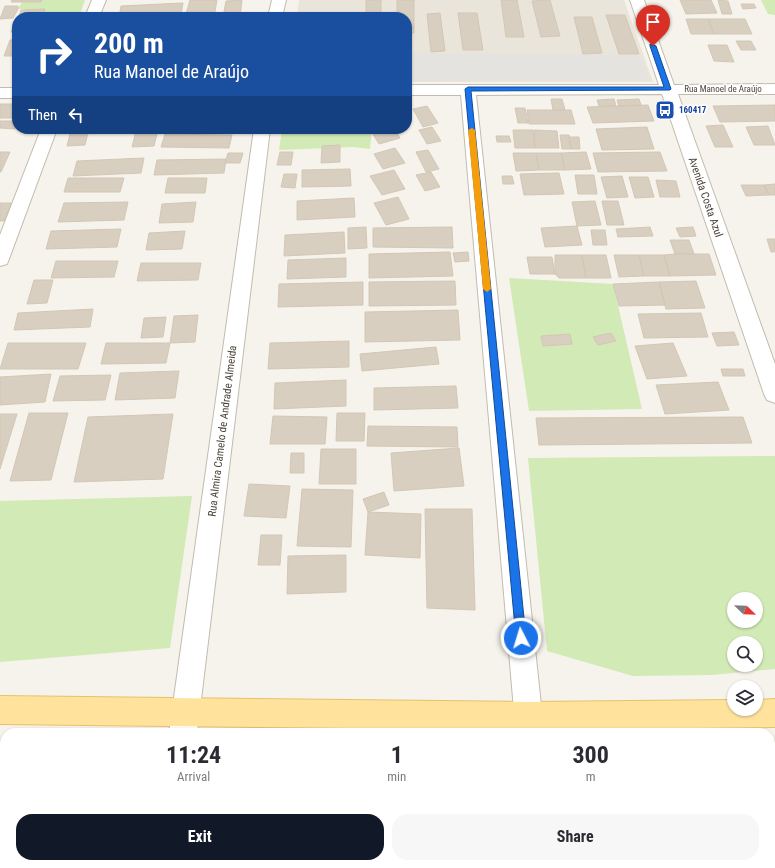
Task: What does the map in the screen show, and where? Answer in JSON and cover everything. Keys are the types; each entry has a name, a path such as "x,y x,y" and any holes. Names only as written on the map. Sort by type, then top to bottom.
{"main road":[{"path":"0,710 184,722 530,724 775,713"}],"street":[{"path":"94,12 99,0"},
{"path":"276,12 279,0"},
{"name":"Avenida Costa Azul","path":"637,0 775,394"},
{"path":"468,89 530,724"},
{"name":"Rua Manoel de Araújo","path":"412,90 775,89"},
{"path":"0,93 12,93"},
{"path":"0,259 47,134"},
{"name":"Rua Almira Camelo de Andrade Almeida","path":"184,722 261,134"}],"shaded area":[{"path":"299,0 624,0 653,82 412,82 412,12 298,12"},
{"path":"412,53 639,55 649,79 412,81"}],"green space":[{"path":"42,0 85,0 81,12 43,12 44,9 18,9 22,2 41,2"},
{"path":"761,0 775,0 775,15 768,14"},
{"path":"281,134 372,134 370,149 353,147 279,150"},
{"path":"509,278 613,284 642,409 529,411"},
{"path":"775,456 775,669 763,670 763,636 727,636 727,672 744,672 712,675 633,676 547,651 528,458"},
{"path":"192,496 170,648 0,662 0,501"}],"building":[{"path":"12,0 42,0 41,2 11,2"},
{"path":"190,0 217,0 215,12 186,12"},
{"path":"242,0 241,12 224,12 226,1"},
{"path":"366,0 381,0 381,12 366,12"},
{"path":"397,0 414,0 414,33 412,33 412,12 397,12"},
{"path":"501,0 517,0 524,37 506,37"},
{"path":"550,0 560,36 541,37 532,1"},
{"path":"680,0 711,0 717,13 686,14"},
{"path":"718,0 728,1 732,14 722,14"},
{"path":"183,3 181,12 120,12 121,6"},
{"path":"741,4 754,4 756,8 743,9"},
{"path":"5,6 18,6 16,12 12,12 12,18 0,19"},
{"path":"45,9 44,12 20,12 21,10"},
{"path":"440,13 445,51 431,52 427,14"},
{"path":"458,13 477,13 483,50 463,50"},
{"path":"606,15 625,15 639,54 619,54"},
{"path":"574,17 592,17 602,53 583,54"},
{"path":"686,19 708,19 714,34 691,34"},
{"path":"708,19 745,19 752,34 714,34"},
{"path":"10,40 12,40 12,56 4,56"},
{"path":"736,41 751,41 756,50 741,50"},
{"path":"708,45 727,45 734,62 714,61"},
{"path":"551,99 562,99 565,110 553,110"},
{"path":"614,99 616,106 599,106 597,100"},
{"path":"639,99 641,105 619,106 617,100"},
{"path":"0,104 12,104 12,118 0,118"},
{"path":"648,105 654,121 593,123 587,107"},
{"path":"775,105 775,121 720,122 713,106"},
{"path":"427,106 438,123 423,127 413,109"},
{"path":"515,108 525,108 528,123 518,123"},
{"path":"527,110 571,110 575,124 529,124"},
{"path":"0,121 12,121 12,129 0,128"},
{"path":"723,125 733,147 715,147 706,126"},
{"path":"768,126 775,145 754,145 746,127"},
{"path":"432,127 441,141 427,144 419,130"},
{"path":"647,127 654,149 602,150 596,129"},
{"path":"513,130 533,130 535,148 515,148"},
{"path":"534,130 557,131 559,148 535,148"},
{"path":"70,134 88,134 85,145 67,146"},
{"path":"135,134 157,134 154,146 132,147"},
{"path":"165,134 232,135 229,148 161,147"},
{"path":"373,134 397,134 400,138 379,144"},
{"path":"560,135 569,135 571,149 562,149"},
{"path":"496,136 509,136 511,142 497,142"},
{"path":"569,137 579,137 580,149 571,149"},
{"path":"340,145 340,162 321,163 322,146"},
{"path":"395,148 405,163 383,169 374,154"},
{"path":"428,150 439,169 426,172 416,152"},
{"path":"0,152 10,152 1,172 0,172"},
{"path":"280,152 293,152 291,165 277,165"},
{"path":"586,152 591,169 565,170 561,153"},
{"path":"660,152 667,171 598,172 593,153"},
{"path":"228,153 243,153 240,163 225,163"},
{"path":"513,153 536,153 539,170 516,171"},
{"path":"536,153 561,153 565,170 539,170"},
{"path":"144,158 141,173 73,176 77,161"},
{"path":"226,159 224,173 154,175 157,160"},
{"path":"350,169 351,186 302,187 302,170"},
{"path":"394,170 405,189 382,195 370,176"},
{"path":"431,172 440,187 425,191 416,175"},
{"path":"559,173 564,194 524,195 520,174"},
{"path":"284,174 297,174 295,188 281,187"},
{"path":"575,175 594,175 597,194 578,194"},
{"path":"502,176 512,176 514,184 503,184"},
{"path":"622,176 628,197 607,198 601,177"},
{"path":"629,177 648,177 654,197 635,198"},
{"path":"68,178 124,178 120,192 64,192"},
{"path":"168,178 207,178 205,193 165,193"},
{"path":"656,180 676,181 680,197 660,197"},
{"path":"775,184 775,195 769,195 764,185"},
{"path":"741,185 764,185 769,195 746,196"},
{"path":"398,197 409,219 386,225 374,203"},
{"path":"354,198 355,217 297,220 297,201"},
{"path":"595,201 601,225 577,226 572,202"},
{"path":"602,201 618,201 624,225 607,225"},
{"path":"128,202 124,220 58,222 64,203"},
{"path":"196,202 193,222 159,223 162,204"},
{"path":"0,203 11,203 4,221 0,221"},
{"path":"577,226 582,245 545,247 541,228"},
{"path":"366,227 367,248 348,249 348,228"},
{"path":"452,227 453,248 373,247 373,228"},
{"path":"650,227 653,236 618,237 616,229"},
{"path":"693,227 696,236 680,237 676,228"},
{"path":"121,229 117,247 46,249 51,231"},
{"path":"591,230 605,230 607,245 593,245"},
{"path":"185,231 182,249 146,250 149,233"},
{"path":"344,232 345,253 284,256 285,235"},
{"path":"767,239 775,239 775,252 771,252"},
{"path":"670,240 689,240 694,254 675,254"},
{"path":"450,252 453,276 369,278 369,254"},
{"path":"468,252 469,261 455,262 453,253"},
{"path":"709,254 716,275 670,276 664,255"},
{"path":"555,255 582,255 586,278 559,278 555,274"},
{"path":"582,255 606,255 611,278 586,278"},
{"path":"614,255 639,255 644,276 619,277"},
{"path":"639,255 664,255 670,276 644,276"},
{"path":"527,257 552,257 555,274 530,274"},
{"path":"346,258 346,277 287,279 288,260"},
{"path":"56,261 118,261 114,277 51,278"},
{"path":"141,263 201,263 198,280 137,281"},
{"path":"34,280 53,280 47,303 27,304"},
{"path":"455,281 456,305 369,306 369,282"},
{"path":"696,281 705,308 666,309 659,282"},
{"path":"363,282 363,305 278,307 279,284"},
{"path":"659,282 665,305 619,306 613,284"},
{"path":"93,309 90,327 14,330 18,313"},
{"path":"458,310 460,340 365,342 365,312"},
{"path":"701,313 708,337 644,338 638,314"},
{"path":"198,315 195,342 170,343 174,316"},
{"path":"166,317 163,337 141,338 144,318"},
{"path":"734,332 739,345 717,346 712,333"},
{"path":"611,333 616,341 598,345 593,337"},
{"path":"570,334 572,344 543,346 541,336"},
{"path":"349,341 349,367 268,369 270,343"},
{"path":"8,343 86,343 78,369 0,369"},
{"path":"106,343 170,343 166,363 101,364"},
{"path":"673,343 687,376 647,379 635,346"},
{"path":"436,347 439,364 362,371 360,354"},
{"path":"721,369 743,369 745,376 723,376"},
{"path":"179,371 175,398 115,400 120,373"},
{"path":"51,374 45,402 0,405 0,377"},
{"path":"111,375 105,400 53,401 60,376"},
{"path":"346,380 346,406 274,409 275,383"},
{"path":"718,382 729,410 665,414 656,385"},
{"path":"456,386 458,408 374,410 374,388"},
{"path":"29,413 68,413 51,480 10,481"},
{"path":"337,413 365,413 364,441 336,441"},
{"path":"0,414 17,414 0,469"},
{"path":"173,414 163,479 74,482 88,417"},
{"path":"273,416 327,417 325,444 270,444"},
{"path":"743,417 752,443 539,445 536,418"},
{"path":"368,426 457,427 458,447 367,446"},
{"path":"459,448 464,486 394,491 391,453"},
{"path":"321,449 356,449 356,484 319,484"},
{"path":"291,453 304,453 304,473 290,473"},
{"path":"249,484 290,486 286,518 244,516"},
{"path":"302,489 353,490 351,547 297,546"},
{"path":"384,492 389,505 368,512 363,499"},
{"path":"425,509 472,509 475,610 427,608"},
{"path":"368,512 421,514 420,558 365,555"},
{"path":"261,535 282,535 280,565 258,565"},
{"path":"346,555 346,592 287,594 288,556"}],"slow traffic":[{"path":"472,130 487,289"}],"place":[{"name":"160417","path":"665,110"}],"route":[{"path":"521,638 468,89 668,89 653,46"}]}
